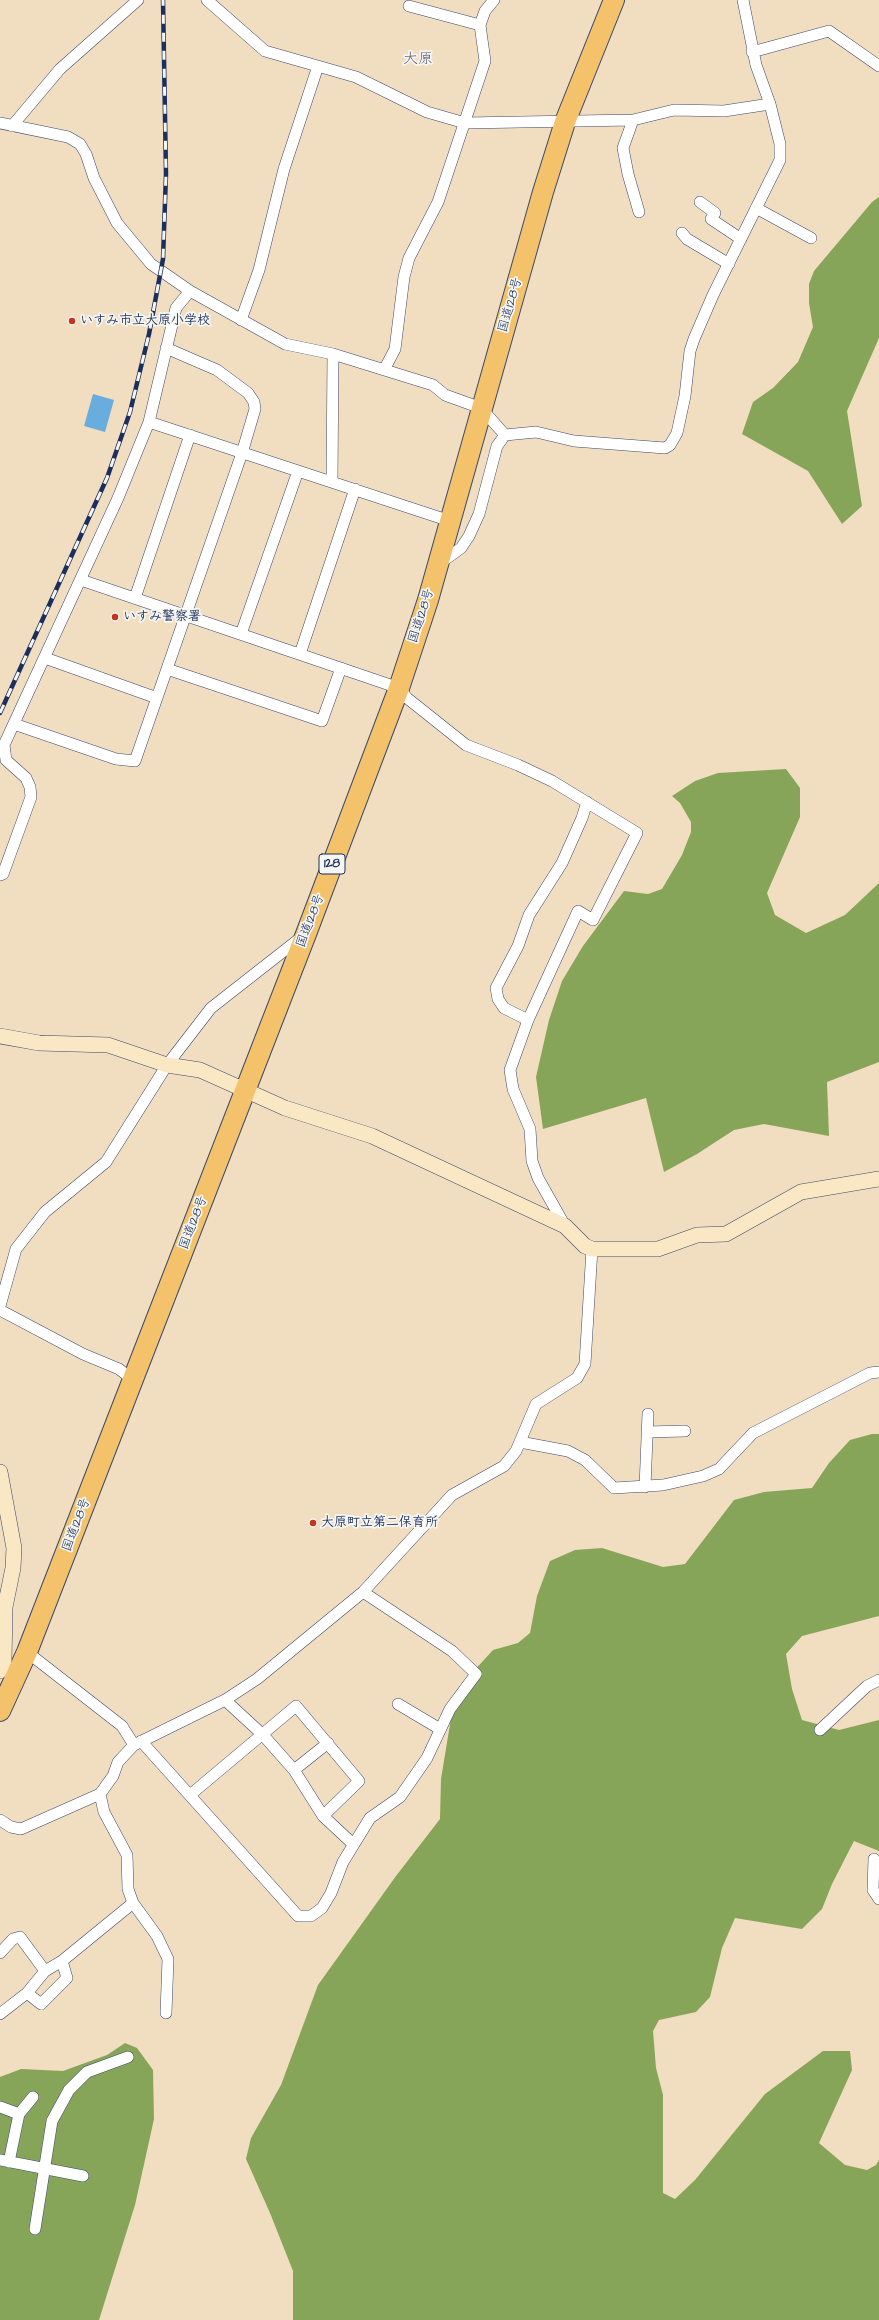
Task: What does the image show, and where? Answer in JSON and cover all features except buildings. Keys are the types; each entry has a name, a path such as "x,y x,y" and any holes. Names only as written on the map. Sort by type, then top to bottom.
{"highway":[{"name":"国道128号","path":"1,1703 27,1652 306,934 399,688 438,564 543,192 565,122 614,0"}],"street":[{"path":"12,126 60,69 138,0"},
{"path":"207,0 265,51 356,78 427,112 465,123 633,120 674,110 724,111 770,104"},
{"path":"384,370 394,349 404,278 409,258 438,202 485,61 480,25 485,11 494,0"},
{"path":"438,564 461,548 469,536 479,514 497,446 505,435 536,432 574,441 665,448 670,446 677,433 686,390 690,351 694,339 780,160 780,144 770,104 752,52 743,0"},
{"path":"408,6 480,25"},
{"path":"752,52 829,31 879,66"},
{"path":"241,320 259,270 284,169 318,66"},
{"path":"633,120 623,148 628,174 639,212"},
{"path":"0,123 68,137 80,144 86,154 94,178 117,224 151,264 190,291 285,344 333,354 433,385 445,396 481,408 505,435"},
{"path":"700,202 715,213 711,220 741,239"},
{"path":"756,208 811,238"},
{"path":"682,233 688,239 729,264"},
{"path":"0,875 2,874 31,797 30,788 26,778 6,760 4,746 118,498 148,422 176,308 190,291"},
{"path":"14,724 116,759 135,761 242,453 255,409 254,402 248,393 217,370 166,348"},
{"path":"332,482 333,354"},
{"path":"148,422 450,521"},
{"path":"135,598 190,435"},
{"path":"241,634 298,471"},
{"path":"300,654 355,489"},
{"path":"81,580 399,688 407,698 466,746 525,768 552,781 637,833 593,920 578,911 528,1020 510,1070 513,1089 530,1129 532,1161 538,1178 565,1226 585,1246 592,1249 658,1249 697,1234 726,1234 801,1192 879,1179"},
{"path":"45,658 157,698"},
{"path":"167,669 322,721 341,668"},
{"path":"528,1020 504,1008 498,999 496,988 518,946 529,915 562,864 582,818 587,802"},
{"path":"0,1306 16,1249 45,1212 106,1162 167,1065 210,1008 306,934"},
{"path":"0,1036 40,1043 108,1045 167,1065 200,1070 246,1089 285,1108 372,1136 565,1226"},
{"path":"0,1820 11,1827 21,1829 100,1794 113,1776 118,1762 137,1743 224,1700 257,1679 363,1592 452,1496 504,1466 516,1451 536,1404 578,1378 585,1364 592,1249"},
{"path":"0,1310 83,1354 119,1369 133,1380"},
{"path":"520,1442 568,1451 585,1460 614,1488 645,1487 703,1476 719,1469 753,1433 870,1373 879,1372"},
{"path":"645,1487 648,1414"},
{"path":"647,1432 685,1432"},
{"path":"0,1472 14,1548 13,1568 5,1607 4,1661 0,1671"},
{"path":"27,1652 122,1726 137,1743 190,1795 298,1916 311,1916 322,1908 353,1844 370,1818 400,1797 427,1758 450,1710 476,1674 452,1651 363,1592"},
{"path":"820,1730 867,1686 879,1680"},
{"path":"224,1700 263,1735 294,1770 323,1816 353,1844"},
{"path":"398,1704 440,1729"},
{"path":"190,1795 296,1706 359,1781 323,1816"},
{"path":"294,1770 328,1743"},
{"path":"100,1794 104,1812 127,1855 128,1889 133,1903 157,1936 168,1959 166,2012"},
{"path":"874,1859 873,1890 879,1899"},
{"path":"2,2008 27,1993 45,1971 62,1961 133,1903"},
{"path":"0,1953 13,1939 20,1937 45,1971"},
{"path":"27,1993 41,2004 67,1978 62,1961"},
{"path":"35,2229 52,2121 69,2090 87,2072 128,2057"},
{"path":"33,2097 19,2114 5,2161 83,2176"},
{"path":"0,2107 19,2114"}],"green space":[{"path":"879,197 879,338 847,411 862,506 842,524 808,471 742,434 753,402 773,388 798,362 813,327 809,303 809,284 814,271 872,202"},
{"path":"786,769 800,788 800,817 767,893 775,915 806,933 845,915 879,883 879,1062 827,1082 829,1136 764,1124 734,1130 697,1154 664,1172 646,1098 543,1129 536,1077 549,1020 562,981 583,946 624,891 648,894 662,889 682,855 691,832 691,822 680,803 672,796 695,781 718,773"},
{"path":"872,1434 879,1434 879,1616 802,1636 786,1654 792,1689 802,1720 839,1730 879,1720 879,1851 854,1841 832,1884 822,1909 802,1929 735,1918 722,1948 710,1997 696,2012 659,2020 653,2031 656,2068 663,2095 663,2193 675,2199 695,2180 765,2094 823,2051 850,2051 852,2070 819,2143 845,2165 867,2170 876,2165 879,2160 879,2320 293,2320 293,2271 270,2213 246,2159 251,2138 281,2085 318,1985 396,1876 440,1819 441,1779 452,1712 461,1685 493,1650 518,1643 530,1633 537,1596 550,1561 575,1550 602,1548 663,1567 685,1564 734,1500 764,1492 812,1488 829,1463 850,1440"},
{"path":"125,2043 137,2048 153,2070 154,2119 135,2205 99,2320 0,2320 0,2077 21,2069 63,2071 107,2055"}],"water":[{"path":"93,394 114,400 105,432 84,426"}],"railway":[{"path":"0,713 107,478 130,412 149,334 163,259 166,174 163,0"}],"place":[{"name":"いすみ市立大原小学校","path":"72,321"},
{"name":"いすみ警察署","path":"115,617"},
{"name":"大原町立第二保育所","path":"313,1523"}],"district":[{"name":"大原","path":"418,60"}]}
